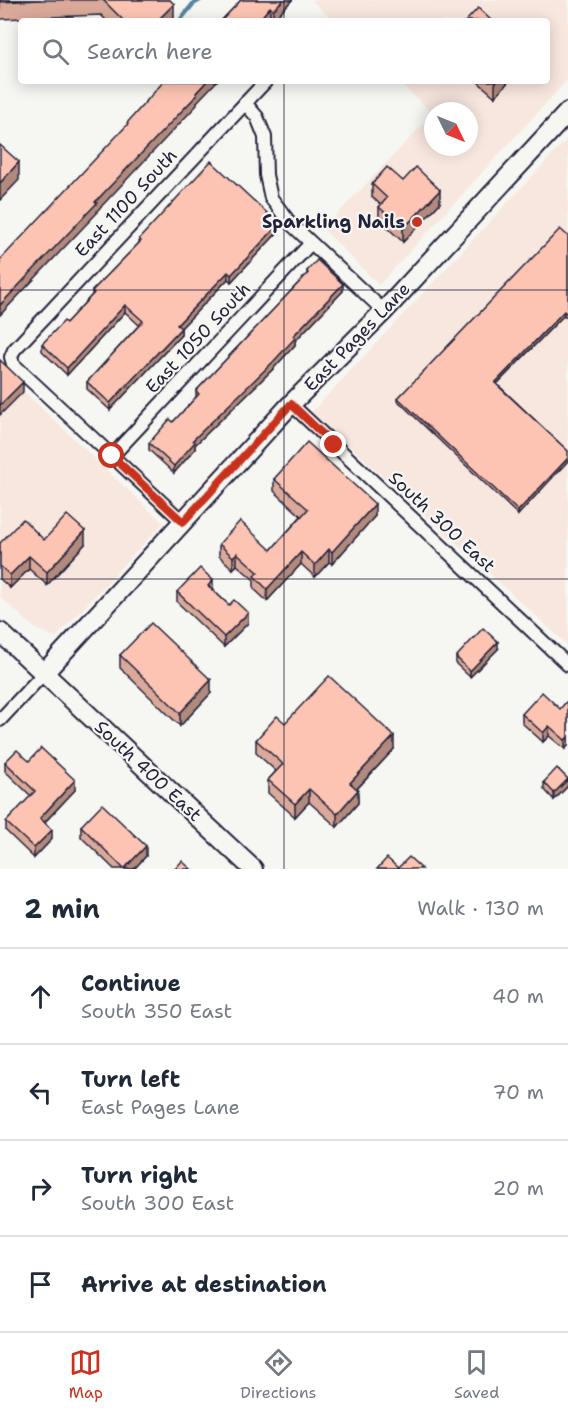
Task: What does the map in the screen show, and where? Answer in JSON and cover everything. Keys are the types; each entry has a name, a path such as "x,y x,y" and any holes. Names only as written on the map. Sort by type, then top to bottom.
{"main road":[{"name":"East Pages Lane","path":"44,673 291,404 384,311 568,112"},
{"name":"South 400 East","path":"0,632 253,869"}],"street":[{"name":"East 1100 South","path":"112,456 13,364 11,357 14,350 263,84"},
{"path":"245,104 257,117 265,137 266,175 271,198 290,223 384,311"},
{"name":"East 1050 South","path":"112,456 310,243"},
{"name":"South 300 East","path":"291,404 568,665"},
{"path":"112,456 183,522"},
{"name":"East Pages Lane","path":"0,720 44,673"}],"shaded area":[{"path":"311,0 568,0 568,79 379,285 323,229 424,123 424,156 478,156 478,102 424,102 424,106 401,84 550,84 550,18 331,18"},
{"path":"568,138 568,645 312,412"},
{"path":"0,369 163,523 56,637 36,629 0,597"}],"building":[{"path":"0,0 41,0 0,2"},
{"path":"103,0 170,0 174,4 160,18 121,18"},
{"path":"241,0 283,0 273,10 270,7 261,18 224,18"},
{"path":"478,8 489,18 469,18"},
{"path":"161,84 204,84 196,93 197,95 0,305 0,260"},
{"path":"0,145 19,162 0,183"},
{"path":"211,161 279,224 231,275 228,272 177,325 181,328 110,403 87,382 143,321 125,305 67,368 42,344 64,321 66,323 94,293 92,291 141,241 139,239"},
{"path":"387,167 403,181 416,167 440,190 403,229 379,207 387,198 372,184"},
{"path":"560,229 568,236 568,315 564,311 495,383 568,451 568,458 518,511 398,398"},
{"path":"317,260 343,284 293,336 295,338 273,362 193,440 195,442 174,466 149,443 170,419 173,422 199,394 196,391 308,273 307,271"},
{"path":"0,360 23,382 0,405"},
{"path":"307,442 375,504 332,552 329,549 315,565 301,552 267,589 254,576 258,572 237,553 233,557 219,544 240,521 271,550 308,509 274,479"},
{"path":"67,515 85,531 47,572 29,556 10,575 0,566 0,543 23,519 44,540"},
{"path":"200,568 213,580 208,586 229,605 234,600 248,613 224,637 177,592"},
{"path":"151,623 211,680 180,713 120,655"},
{"path":"483,628 498,642 470,671 456,657"},
{"path":"329,676 394,736 350,783 358,790 337,814 309,789 295,804 268,780 283,764 256,740 277,716 285,723"},
{"path":"542,692 560,709 566,702 568,703 568,737 565,740 549,726 543,733 522,714"},
{"path":"41,748 75,780 40,818 52,830 34,848 6,822 35,791 5,762 17,750 29,761"},
{"path":"557,768 568,779 554,793 544,782"},
{"path":"102,804 146,846 124,869 81,826"},
{"path":"409,857 422,869 377,869 387,858 398,868"},
{"path":"182,861 191,869 175,869"}],"waterway":[{"path":"182,18 193,4 200,0"}],"place":[{"name":"Sparkling Nails","path":"417,222"}],"route":[{"path":"112,456 183,522 291,404 334,445"}]}
